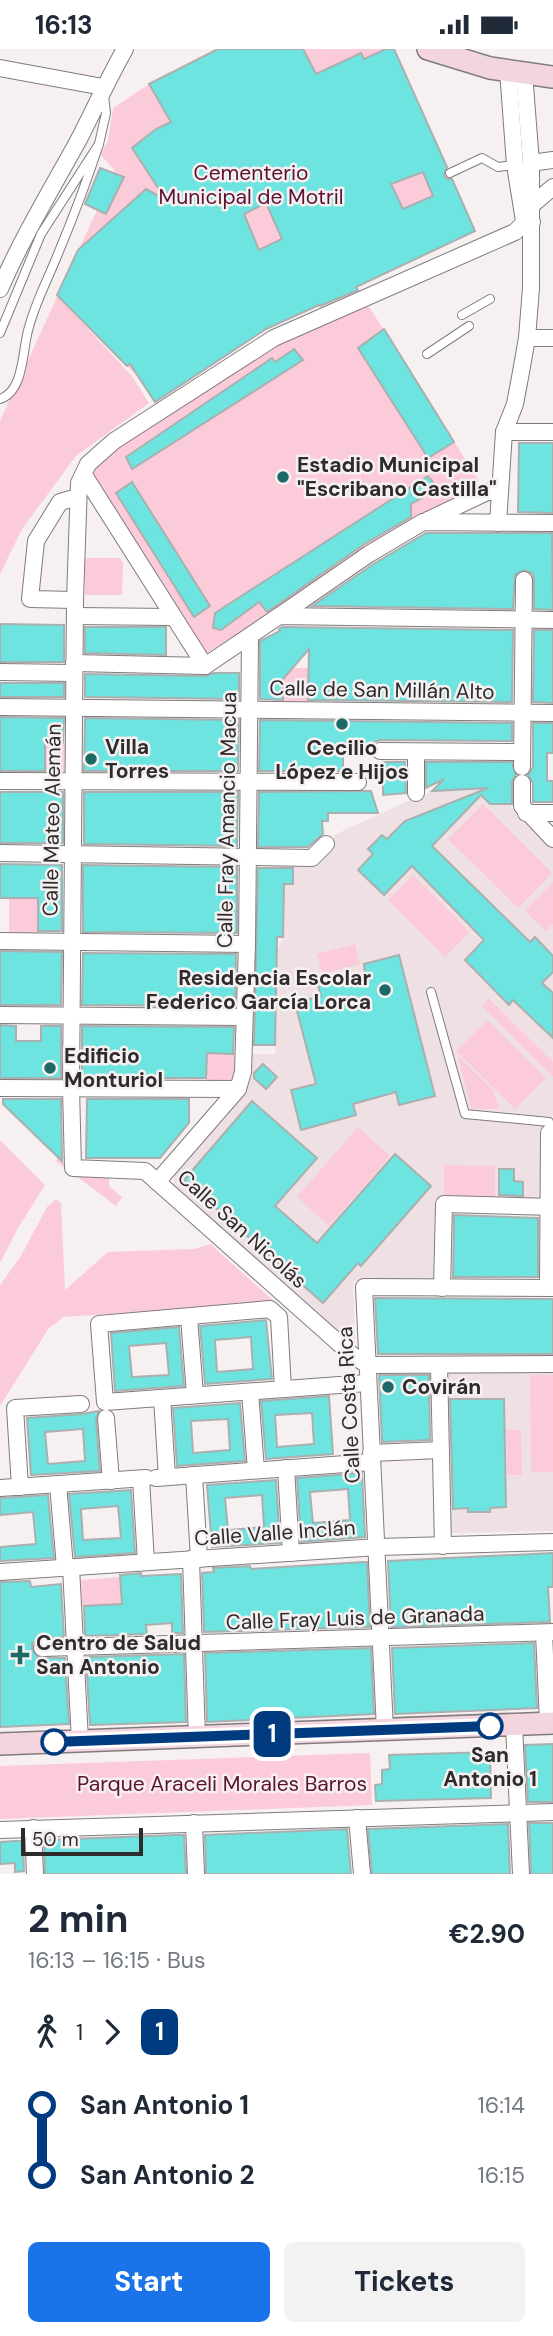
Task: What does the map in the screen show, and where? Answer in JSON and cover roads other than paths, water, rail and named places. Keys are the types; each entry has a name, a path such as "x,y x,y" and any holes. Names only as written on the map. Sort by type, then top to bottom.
{"main road":[{"path":"428,49 482,66 553,77"},
{"path":"0,1744 550,1723"}],"street":[{"path":"0,289 17,251 125,49"},
{"path":"0,68 103,87"},
{"path":"498,523 498,432 515,404 527,338 531,288 516,72"},
{"path":"523,164 553,160"},
{"path":"205,666 83,475 88,464 114,441 274,338 515,232 528,223 532,205 523,164"},
{"path":"532,205 553,187"},
{"path":"527,338 553,338"},
{"path":"498,432 553,432"},
{"name":"Calle Mateo Alemán","path":"73,1168 71,942 74,668 78,497 79,483 83,475"},
{"path":"0,672 205,666 369,554 423,522 487,492 500,492"},
{"path":"78,497 60,502 36,541 30,600 75,608 172,617"},
{"path":"423,522 553,523"},
{"path":"524,580 522,806 553,839"},
{"path":"279,616 553,620"},
{"name":"Calle Fray Amancio Macua","path":"238,1089 243,1072 247,944 250,637"},
{"name":"Calle de San Millán Alto","path":"0,707 553,713"},
{"path":"380,751 416,752 522,767"},
{"path":"415,793 416,752"},
{"path":"0,781 358,782"},
{"path":"526,813 553,813"},
{"path":"0,853 312,858 326,844"},
{"path":"0,941 247,944"},
{"path":"0,1015 244,1017"},
{"path":"0,1088 238,1089"},
{"path":"157,1182 238,1089"},
{"path":"551,1133 551,1207 551,1288 442,1287 444,1204 551,1207"},
{"name":"Calle San Nicolás","path":"73,1168 145,1171 351,1354 367,1365"},
{"name":"Calle Costa Rica","path":"385,1730 378,1547 367,1383 365,1287 442,1287"},
{"path":"111,1481 99,1324 270,1309 279,1317 283,1389"},
{"path":"189,1317 195,1395"},
{"path":"367,1365 553,1364"},
{"path":"439,1365 443,1546"},
{"path":"105,1410 162,1398 367,1383"},
{"path":"250,1392 256,1470"},
{"path":"146,1562 152,1478 162,1398"},
{"path":"20,1487 15,1408 80,1403"},
{"path":"0,1488 286,1468 441,1450"},
{"path":"286,1468 291,1553"},
{"path":"194,1475 193,1645 197,1738"},
{"path":"58,1484 75,1648 80,1741"},
{"name":"Calle Valle Inclán","path":"0,1571 378,1547 553,1542"},
{"name":"Calle Fray Luis de Granada","path":"42,1648 548,1633 550,1723"},
{"path":"514,1725 521,1874"},
{"path":"0,1829 553,1812"},
{"path":"357,1818 362,1874"},
{"path":"194,1823 196,1874"},
{"path":"33,1828 35,1874"}],"lane":[{"path":"0,399 5,398 19,377 32,316 99,144 106,113 103,87"},
{"path":"0,333 41,234 99,144"},
{"path":"450,173 482,158 498,167 523,164"},
{"path":"463,315 490,299"},
{"path":"427,354 469,326"},
{"path":"431,992 465,1114 549,1122 551,1133"}],"place":[{"name":"Estadio Municipal \"Escribano Castilla\"","path":"283,477"},
{"name":"Cecilio López e Hijos","path":"342,724"},
{"name":"Villa Torres","path":"91,759"},
{"name":"Residencia Escolar Federico García Lorca","path":"385,990"},
{"name":"Edificio Monturiol","path":"50,1068"},
{"name":"Covirán","path":"388,1387"},
{"name":"Centro de Salud San Antonio","path":"20,1655"},
{"name":"San Antonio 1","path":"490,1726"}],"park label":[{"name":"Cementerio Municipal de Motril","path":"251,185"},
{"name":"Parque Araceli Morales Barros","path":"222,1784"}]}
